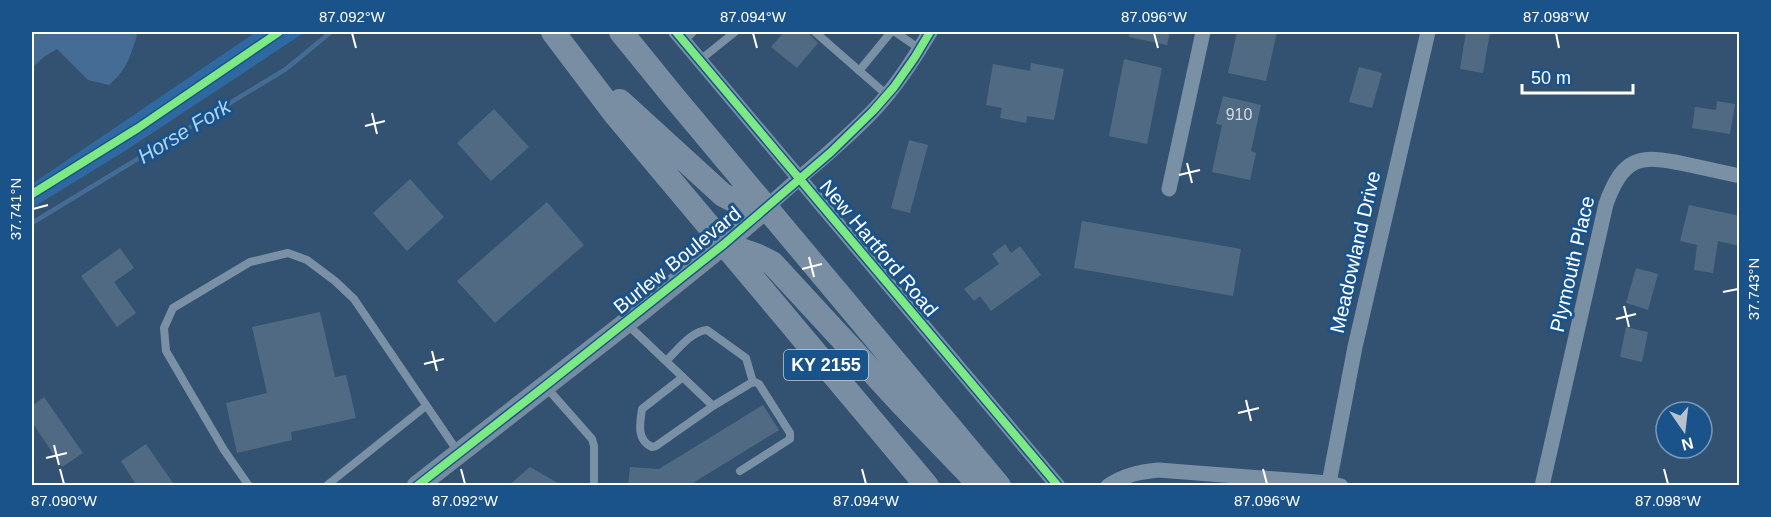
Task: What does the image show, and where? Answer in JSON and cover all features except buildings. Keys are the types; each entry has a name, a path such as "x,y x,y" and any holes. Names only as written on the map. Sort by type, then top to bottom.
{"main road":[{"name":"KY 2155","path":"553,32 615,114 927,486"},
{"name":"KY 2155","path":"621,32 999,486"},
{"path":"576,61 723,195 735,201 766,208"},
{"path":"724,244 772,263 981,486"}],"street":[{"name":"Burlew Boulevard","path":"417,486 626,323 800,179 865,119 887,95 930,32"},
{"path":"1169,189 1203,32"},
{"name":"Meadowland Drive","path":"1335,484 1355,347 1428,32"},
{"name":"New Hartford Road","path":"684,35 700,60 1058,486"},
{"name":"Plymouth Place","path":"1542,486 1606,204 1621,173 1632,164 1645,159 1659,158 1739,175"},
{"path":"1108,486 1122,477 1138,472 1158,470 1335,484"}],"lane":[{"path":"700,60 735,32"},
{"path":"815,32 887,95"},
{"path":"860,71 893,32 920,49"},
{"path":"249,486 224,450 166,351 164,328 173,308 250,262 288,253 307,260 354,299 459,453"},
{"path":"626,323 713,406"},
{"path":"666,361 700,330 707,330 746,358 753,382"},
{"path":"683,377 642,409 640,433 644,442 652,447 656,446 713,406 753,382 759,384 790,433 790,439 740,471"},
{"path":"545,386 592,439 594,486"},
{"path":"326,486 426,406"}],"shaded area":[{"path":"32,32 138,32 125,67 109,85 88,80 57,49 32,68"},
{"path":"256,32 305,32 128,149 32,208 32,184"}],"waterway":[{"name":"Horse Fork","path":"32,223 286,69 331,32"}],"cycle path":[{"path":"32,194 138,128 279,32"},
{"path":"676,32 1058,486"},
{"path":"417,486 724,244 831,152 894,87 930,32"}]}
